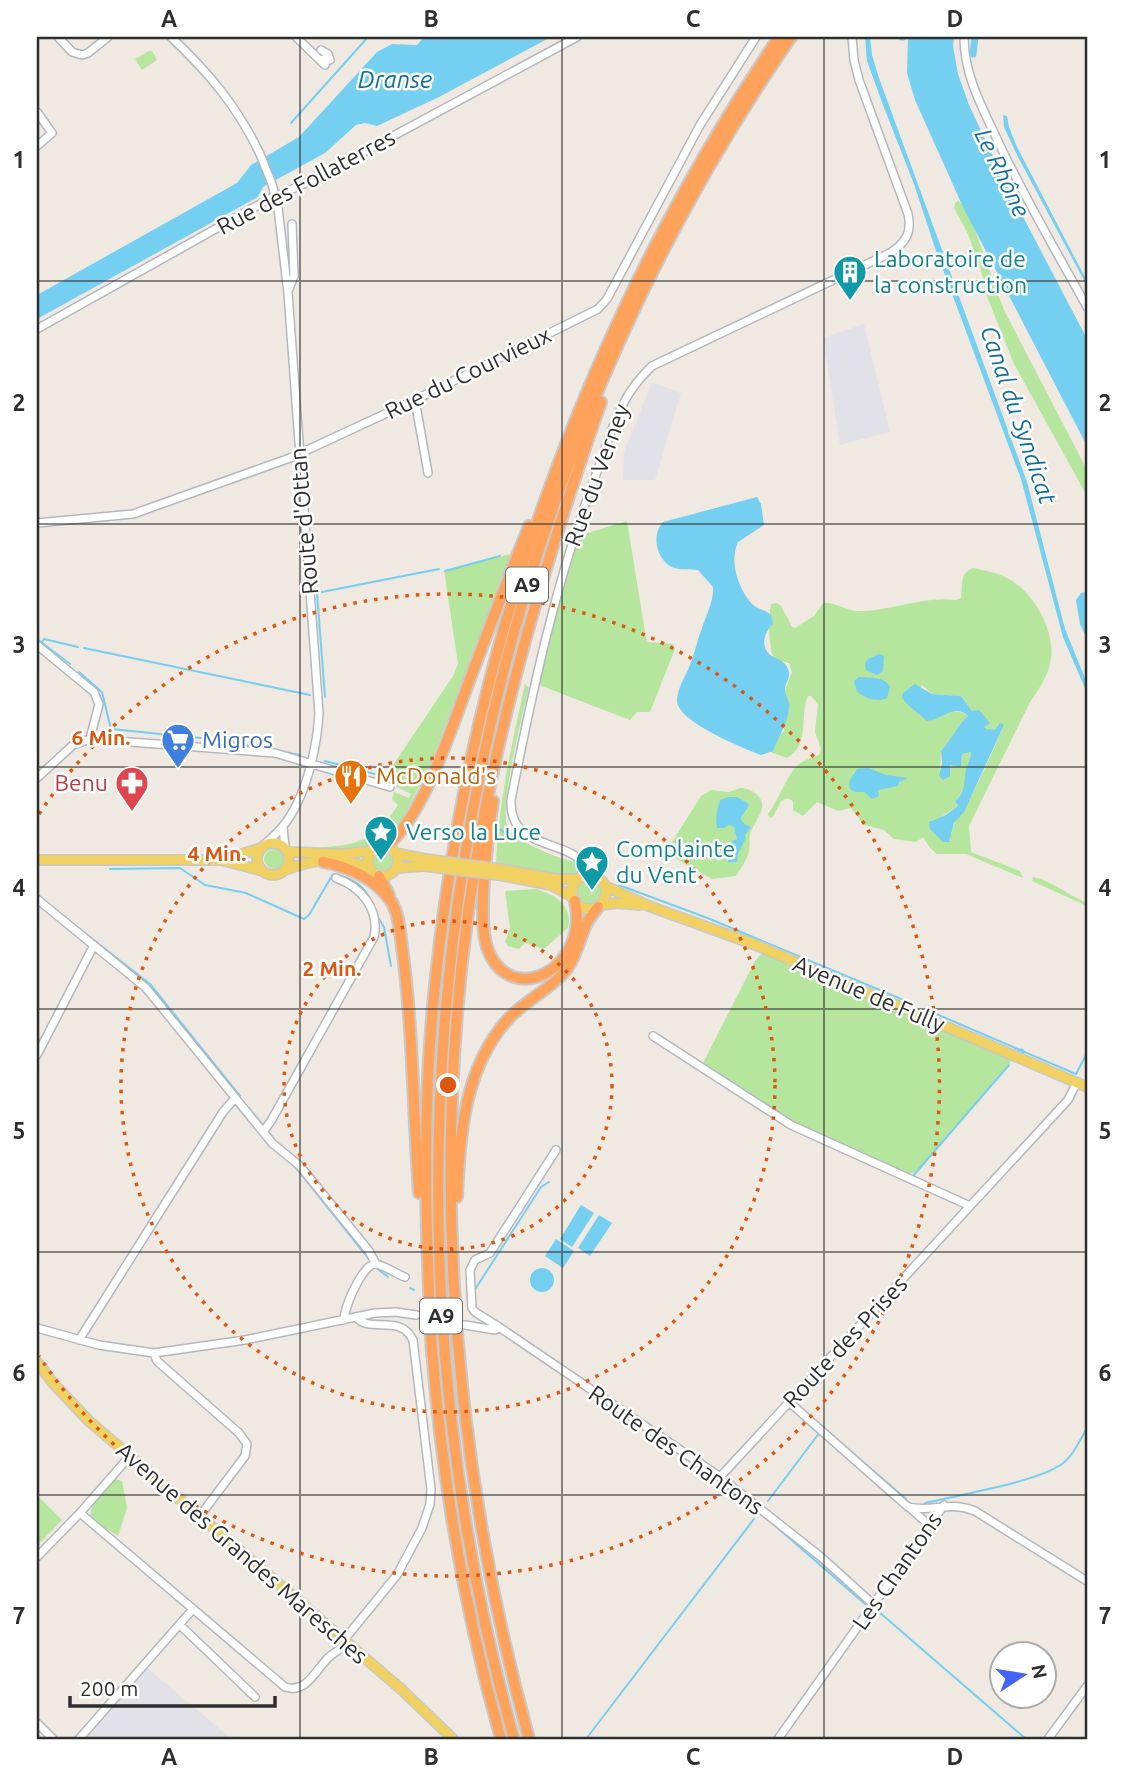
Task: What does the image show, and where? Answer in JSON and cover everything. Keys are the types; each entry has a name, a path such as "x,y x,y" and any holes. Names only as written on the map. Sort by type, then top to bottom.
{"highway":[{"name":"A9","path":"501,1739 458,1551 432,1355 426,1209 427,1118 433,1009 452,860 478,725 510,608 553,478 590,385 632,293 684,192 728,116 779,37"},
{"name":"A9","path":"514,1739 473,1567 459,1484 446,1378 439,1279 439,1106 445,1007 465,847 481,762 505,663 568,466 628,323 676,227 715,156 791,37"},
{"path":"530,1739 501,1627 480,1520 464,1410 455,1296 450,1164 458,1003 480,840 509,698 537,596 628,323"},
{"path":"390,850 413,813 440,756 552,468 590,385"},
{"path":"509,698 491,814 485,887 484,933 487,949 493,960 505,971 519,977 538,977 552,971 565,959 574,940 578,919 574,899"},
{"path":"323,862 345,867 364,876 392,902"},
{"path":"374,873 392,902 399,929 406,983 432,1355"},
{"path":"455,1296 458,1185 466,1111 474,1078 490,1044 506,1022 570,965 587,922 599,906"}],"main road":[{"path":"221,860 275,842 287,850 343,854 372,851 379,847 424,863 500,872 556,879 577,880 589,874 600,878 606,886 606,896 599,906 585,909 551,885 500,872"},
{"path":"263,847 257,860 263,871"},
{"path":"285,870 290,862 287,850"},
{"path":"37,860 221,860 273,875 302,864 351,862 374,873 390,875 396,869 398,861 390,850"},
{"path":"372,851 368,860 374,873"},
{"path":"396,869 424,863"},
{"path":"574,899 572,888 577,880"},
{"name":"Avenue de Fully","path":"606,886 649,906 756,945 1087,1087"},
{"name":"Avenue de Fully","path":"599,906 617,903 649,906"},
{"name":"Avenue des Grandes Maresches","path":"37,1362 67,1399 129,1457 426,1711 453,1739"}],"street":[{"path":"58,37 72,52 82,55 108,37"},
{"name":"Route d'Ottan","path":"172,37 214,80 232,104 259,150 278,208 288,293 318,706 316,743 301,791 283,827 263,847"},
{"path":"296,37 322,63 328,64 331,57 321,50"},
{"name":"Rue des Follaterres","path":"37,329 269,199 304,184 577,37"},
{"name":"Rue du Courvieux","path":"37,523 133,514 299,455 601,306 693,136 756,37"},
{"name":"Rue du Verney","path":"589,874 579,860 520,830 511,813 537,668 579,517 624,398 652,366 891,253 908,236 908,214 859,80 852,37"},
{"path":"964,37 968,67 976,95 1005,157 1087,307"},
{"path":"37,112 52,133 37,146"},
{"path":"288,293 294,276 292,224"},
{"path":"415,400 428,473"},
{"path":"37,645 97,695 98,708 90,739"},
{"path":"37,778 73,745 90,739 275,753 390,788"},
{"path":"283,827 287,850"},
{"path":"262,1132 271,1121 374,937 375,920 364,896 352,884 336,878"},
{"path":"37,899 146,988 262,1132 300,1166 369,1251 376,1264 405,1277"},
{"path":"37,1055 94,945"},
{"path":"653,1036 791,1125 970,1206"},
{"name":"Route des Prises","path":"720,1477 1068,1100 1077,1082"},
{"path":"79,1340 235,1098"},
{"name":"Route des Chantons","path":"556,1150 490,1253 475,1260 470,1270 472,1308 720,1477 821,1557 873,1604"},
{"path":"344,1320 346,1305 360,1279 369,1266 376,1264"},
{"path":"37,1328 129,1351 154,1353 245,1340 385,1312 416,1315"},
{"path":"80,1513 265,1671 289,1688 296,1689 305,1685 346,1642 397,1575 425,1521 431,1494 413,1340 401,1327 363,1323 356,1317"},
{"path":"465,1325 495,1329 499,1327"},
{"path":"154,1353 158,1361 239,1433 247,1444 247,1453 242,1461 199,1517"},
{"path":"789,1402 930,1526"},
{"path":"37,1557 129,1457"},
{"path":"908,1507 944,1505"},
{"name":"Les Chantons","path":"778,1739 944,1505 962,1506 975,1511 1087,1581"},
{"path":"79,1739 193,1609"},
{"path":"180,1625 255,1697"},
{"path":"1048,1739 1087,1686"},
{"path":"37,1723 53,1739"}],"shaded area":[{"path":"864,324 890,432 840,445 823,338"},
{"path":"652,382 681,393 655,480 623,480 624,452"},
{"path":"146,1667 232,1739 82,1739"}],"green space":[{"path":"152,51 157,60 142,70 135,59"},
{"path":"958,201 967,208 1004,310 1087,470 1087,496 1014,364 986,294 981,270 968,234 954,208"},
{"path":"627,521 646,638 648,642 673,644 675,649 650,712 637,712 630,720 539,685 545,648 578,536"},
{"path":"511,554 430,765 396,831 385,840 367,848 298,848 343,845 367,837 388,819 398,805 392,799 394,792 409,798 411,794 383,780 453,676 458,664 444,570"},
{"path":"974,568 994,573 1015,583 1040,611 1049,635 1051,658 1046,676 1030,702 969,826 971,852 1020,871 1023,878 966,854 937,854 923,837 916,842 894,839 884,830 864,825 851,808 838,811 817,802 803,816 793,810 793,801 788,798 781,801 770,818 768,814 794,769 802,762 819,755 821,749 815,732 818,704 808,696 799,745 787,758 770,752 768,746 784,731 785,690 792,672 789,663 775,660 773,655 769,633 771,604 777,603 781,606 795,628 814,616 823,603 861,611 931,600 956,600 961,598 963,580 969,570","holes":["922,685 932,694 961,696 972,711 976,711 985,730 995,730 1004,725 952,834 937,835 930,829 958,806 955,801 965,785 971,752 962,754 961,767 951,764 950,769 940,773 941,751 968,716 953,712 928,721 909,706"]},
{"path":"525,684 529,688 508,783 506,819 509,830 520,839 550,854 576,862 580,872 573,877 565,878 496,865 503,797"},
{"path":"740,788 756,793 762,808 750,834 748,854 736,876 712,879 673,857 672,842 701,796 711,790 729,792"},
{"path":"274,849 281,852 284,859 281,866 274,869 267,866 264,859 267,852"},
{"path":"383,852 389,855 392,861 389,867 383,870 377,867 374,861 377,855"},
{"path":"1033,877 1087,903 1087,906 1032,881"},
{"path":"589,879 598,883 602,892 598,901 589,905 580,901 576,892 580,883"},
{"path":"536,889 561,902 568,913 568,928 544,949 525,943 519,949 508,946 505,942 510,928 505,891"},
{"path":"763,952 1012,1060 916,1173 909,1173 799,1125 703,1063 755,961"},
{"path":"115,1479 122,1481 127,1508 118,1536 91,1519 95,1502"},
{"path":"37,1495 62,1520 37,1546"}],"water":[{"name":"Dranse","path":"424,37 551,37 439,97 377,126 365,123 356,125 325,153 263,187 258,197 37,319 37,295 237,183 251,165 299,137 377,52 392,44 417,45"},
{"name":"Canal du Syndicat","path":"865,37 870,37 879,78 1027,482 1065,629 1087,683 1087,693 1063,637 1021,479 867,61"},
{"path":"908,37 954,37 958,74 969,105 1006,184 1087,339 1087,446 963,207 915,100 907,73"},
{"path":"1003,115 1007,116 1017,147 1087,281 1087,286 1018,157 1004,127"},
{"path":"757,497 761,504 764,525 738,542 734,558 736,575 754,606 771,615 773,624 766,634 766,650 786,665 789,674 785,688 789,706 787,719 773,751 761,755 713,733 680,709 678,691 692,660 713,587 698,570 677,569 668,565 659,554 656,540 663,522"},
{"path":"1087,592 1087,639 1080,624 1076,600 1081,593"},
{"path":"879,654 884,656 883,671 877,675 866,670 865,663"},
{"path":"859,677 877,678 888,683 890,687 887,698 871,699 857,692 854,681"},
{"path":"915,684 932,694 961,696 972,711 979,710 990,723 984,727 986,729 995,730 1000,723 1004,725 964,812 954,823 949,842 943,842 930,829 929,822 958,806 955,801 963,790 971,752 962,754 961,767 950,765 950,776 943,780 939,776 941,751 968,716 958,711 927,721 902,698 903,693"},
{"path":"869,768 886,775 908,778 899,782 898,786 878,790 879,796 872,799 864,792 850,789 849,782 857,769"},
{"path":"737,797 749,804 741,819 751,827 745,835 737,862 728,862 732,841 737,839 734,827 729,825 717,828 716,824 720,800"},
{"path":"581,1205 594,1213 572,1247 560,1239"},
{"path":"599,1215 612,1223 590,1256 578,1248"},
{"path":"556,1239 574,1251 563,1268 545,1256"},
{"path":"542,1268 553,1275 554,1280 547,1291 542,1292 531,1285 530,1280 537,1269"}],"waterway":[{"path":"291,123 368,37"},
{"path":"973,54 975,37"},
{"path":"445,571 500,556"},
{"path":"325,697 317,593 439,569"},
{"path":"37,639 70,664"},
{"path":"42,642 44,639 78,647"},
{"path":"84,648 310,695"},
{"path":"79,672 102,692 111,729 220,740 300,755"},
{"path":"325,761 375,774"},
{"path":"386,778 403,785"},
{"path":"497,828 510,835"},
{"path":"110,869 180,868 205,885 246,893 304,919 333,874 356,882 371,901"},
{"path":"619,885 710,919 906,1001"},
{"path":"49,905 150,984 240,1096"},
{"path":"377,916 384,927 391,966"},
{"path":"927,1010 1076,1074 1087,1053"},
{"path":"887,1165 913,1176 1009,1065"},
{"path":"248,1107 262,1124"},
{"path":"270,1134 276,1142"},
{"path":"296,1168 368,1258"},
{"path":"474,1291 541,1187 549,1182"},
{"path":"375,1267 388,1277"},
{"path":"410,1288 414,1290"},
{"path":"925,1503 1016,1482 1050,1471 1070,1457 1087,1428"},
{"path":"826,1430 906,1499"},
{"path":"768,1501 820,1432"},
{"path":"765,1517 865,1604"},
{"path":"586,1739 754,1519"},
{"path":"879,1612 1026,1739"}],"tunnel":[{"path":"416,1315 461,1324"}],"place":[{"name":"Laboratoire de la construction","path":"850,302"},
{"name":"Migros","path":"178,770"},
{"name":"McDonald's","path":"351,806"},
{"name":"Benu","path":"132,813"},
{"name":"Verso la Luce","path":"381,862"},
{"name":"Complainte du Vent","path":"592,892"}],"water label":[{"name":"Le Rhône","path":"1002,173"}]}
